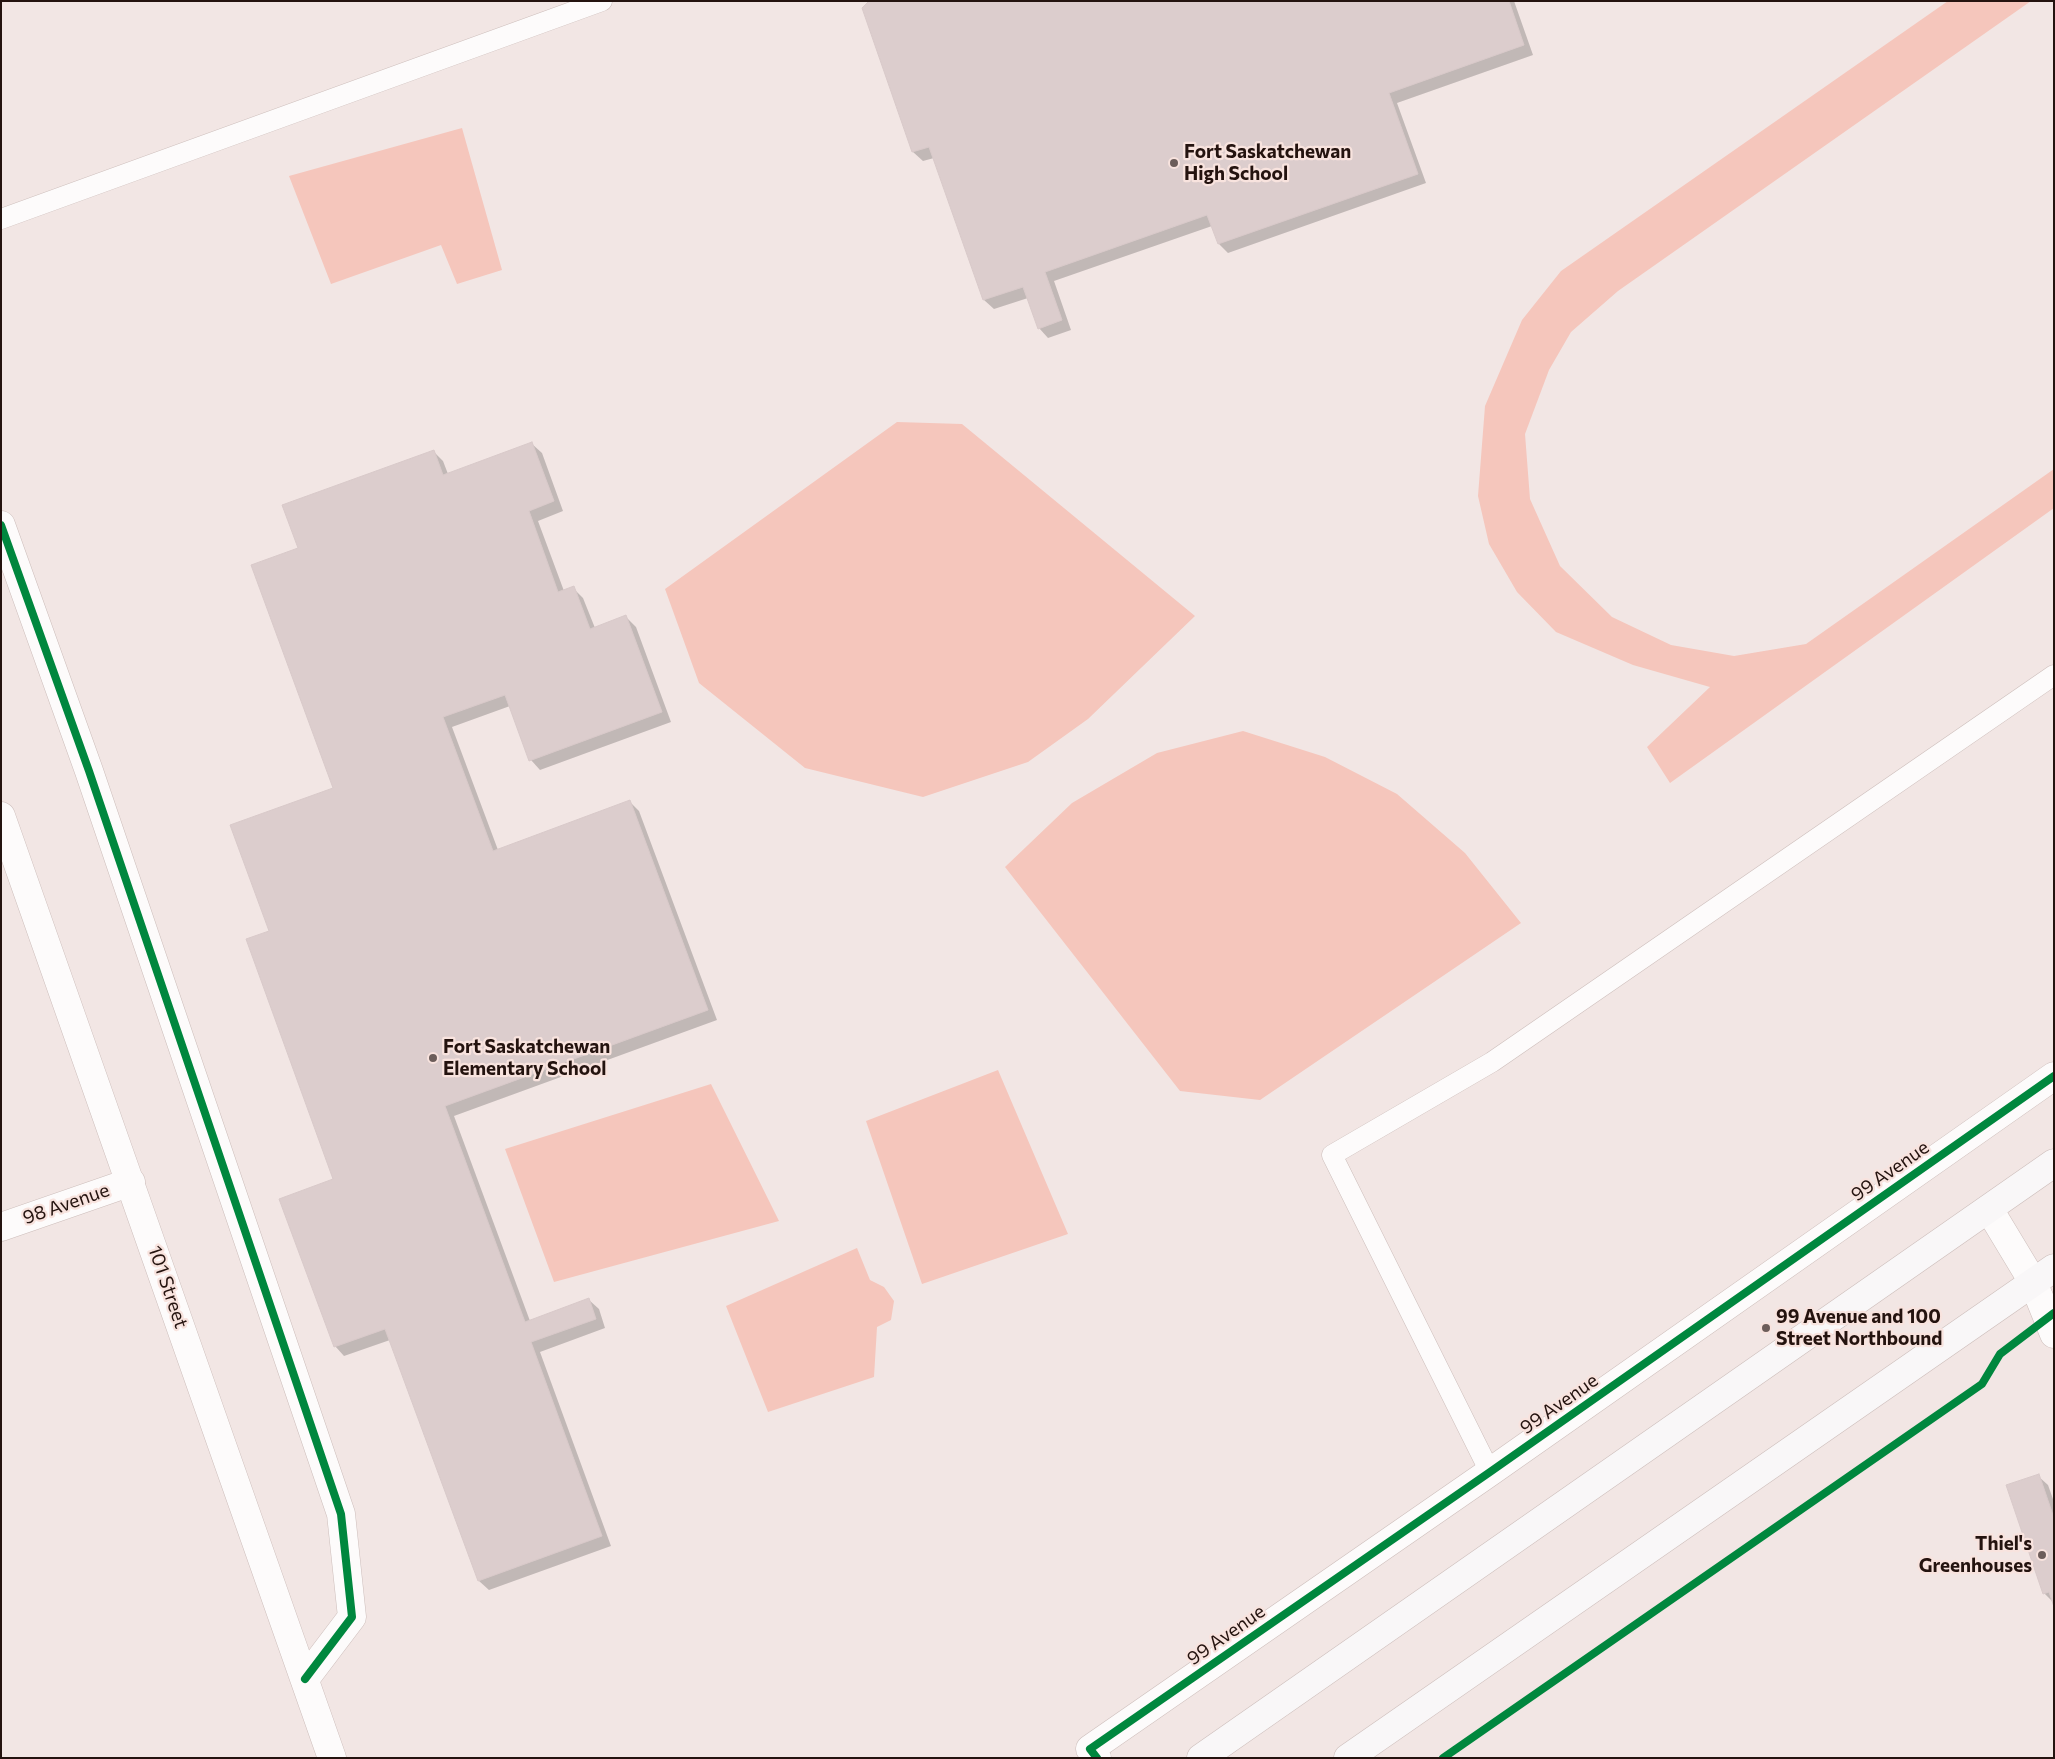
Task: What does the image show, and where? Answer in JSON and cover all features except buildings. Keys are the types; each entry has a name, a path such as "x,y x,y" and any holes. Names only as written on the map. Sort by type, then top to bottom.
{"main road":[{"path":"1201,1758 2054,1163"},
{"path":"1348,1758 2044,1275"}],"street":[{"path":"1,524 89,771 341,1514 352,1617 305,1679"},
{"name":"101 Street","path":"1,816 332,1758"},
{"name":"99 Avenue","path":"1097,1758 1090,1749 1490,1472 2054,1076"},
{"name":"98 Avenue","path":"1,1227 131,1182"},
{"path":"1989,1209 2044,1275 2054,1334"}],"lane":[{"path":"1,219 602,1"},
{"path":"1490,1472 1332,1155 1492,1062 2054,675"}],"shaded area":[{"path":"1948,1 2031,1 1618,291 1571,332 1549,370 1525,434 1530,499 1560,566 1612,617 1671,645 1734,656 1806,644 2054,469 2054,508 1670,783 1647,747 1710,687 1633,665 1556,632 1517,592 1489,544 1478,496 1485,406 1522,320 1561,271"},
{"path":"462,128 502,270 457,284 441,245 331,284 289,176"},
{"path":"897,422 962,424 1195,616 1088,719 1028,762 923,797 805,768 699,683 665,589"},
{"path":"1243,731 1325,757 1397,794 1465,853 1521,923 1260,1100 1180,1091 1005,867 1072,803 1157,753"},
{"path":"998,1070 1068,1234 922,1284 866,1121"},
{"path":"711,1084 779,1221 554,1282 505,1149"},
{"path":"857,1248 870,1280 884,1287 894,1301 891,1320 877,1327 874,1377 768,1412 726,1306"}],"cycle path":[{"path":"1,525 89,771 341,1514 352,1617 305,1679"},
{"path":"1097,1758 1090,1749 1490,1472 2054,1076"},
{"path":"1443,1758 1982,1384 2000,1354 2054,1313"}],"place":[{"name":"Fort Saskatchewan High School","path":"1174,163"},
{"name":"Fort Saskatchewan Elementary School","path":"433,1058"},
{"name":"99 Avenue and 100 Street Northbound","path":"1766,1328"},
{"name":"Thiel's Greenhouses","path":"2042,1555"}]}
